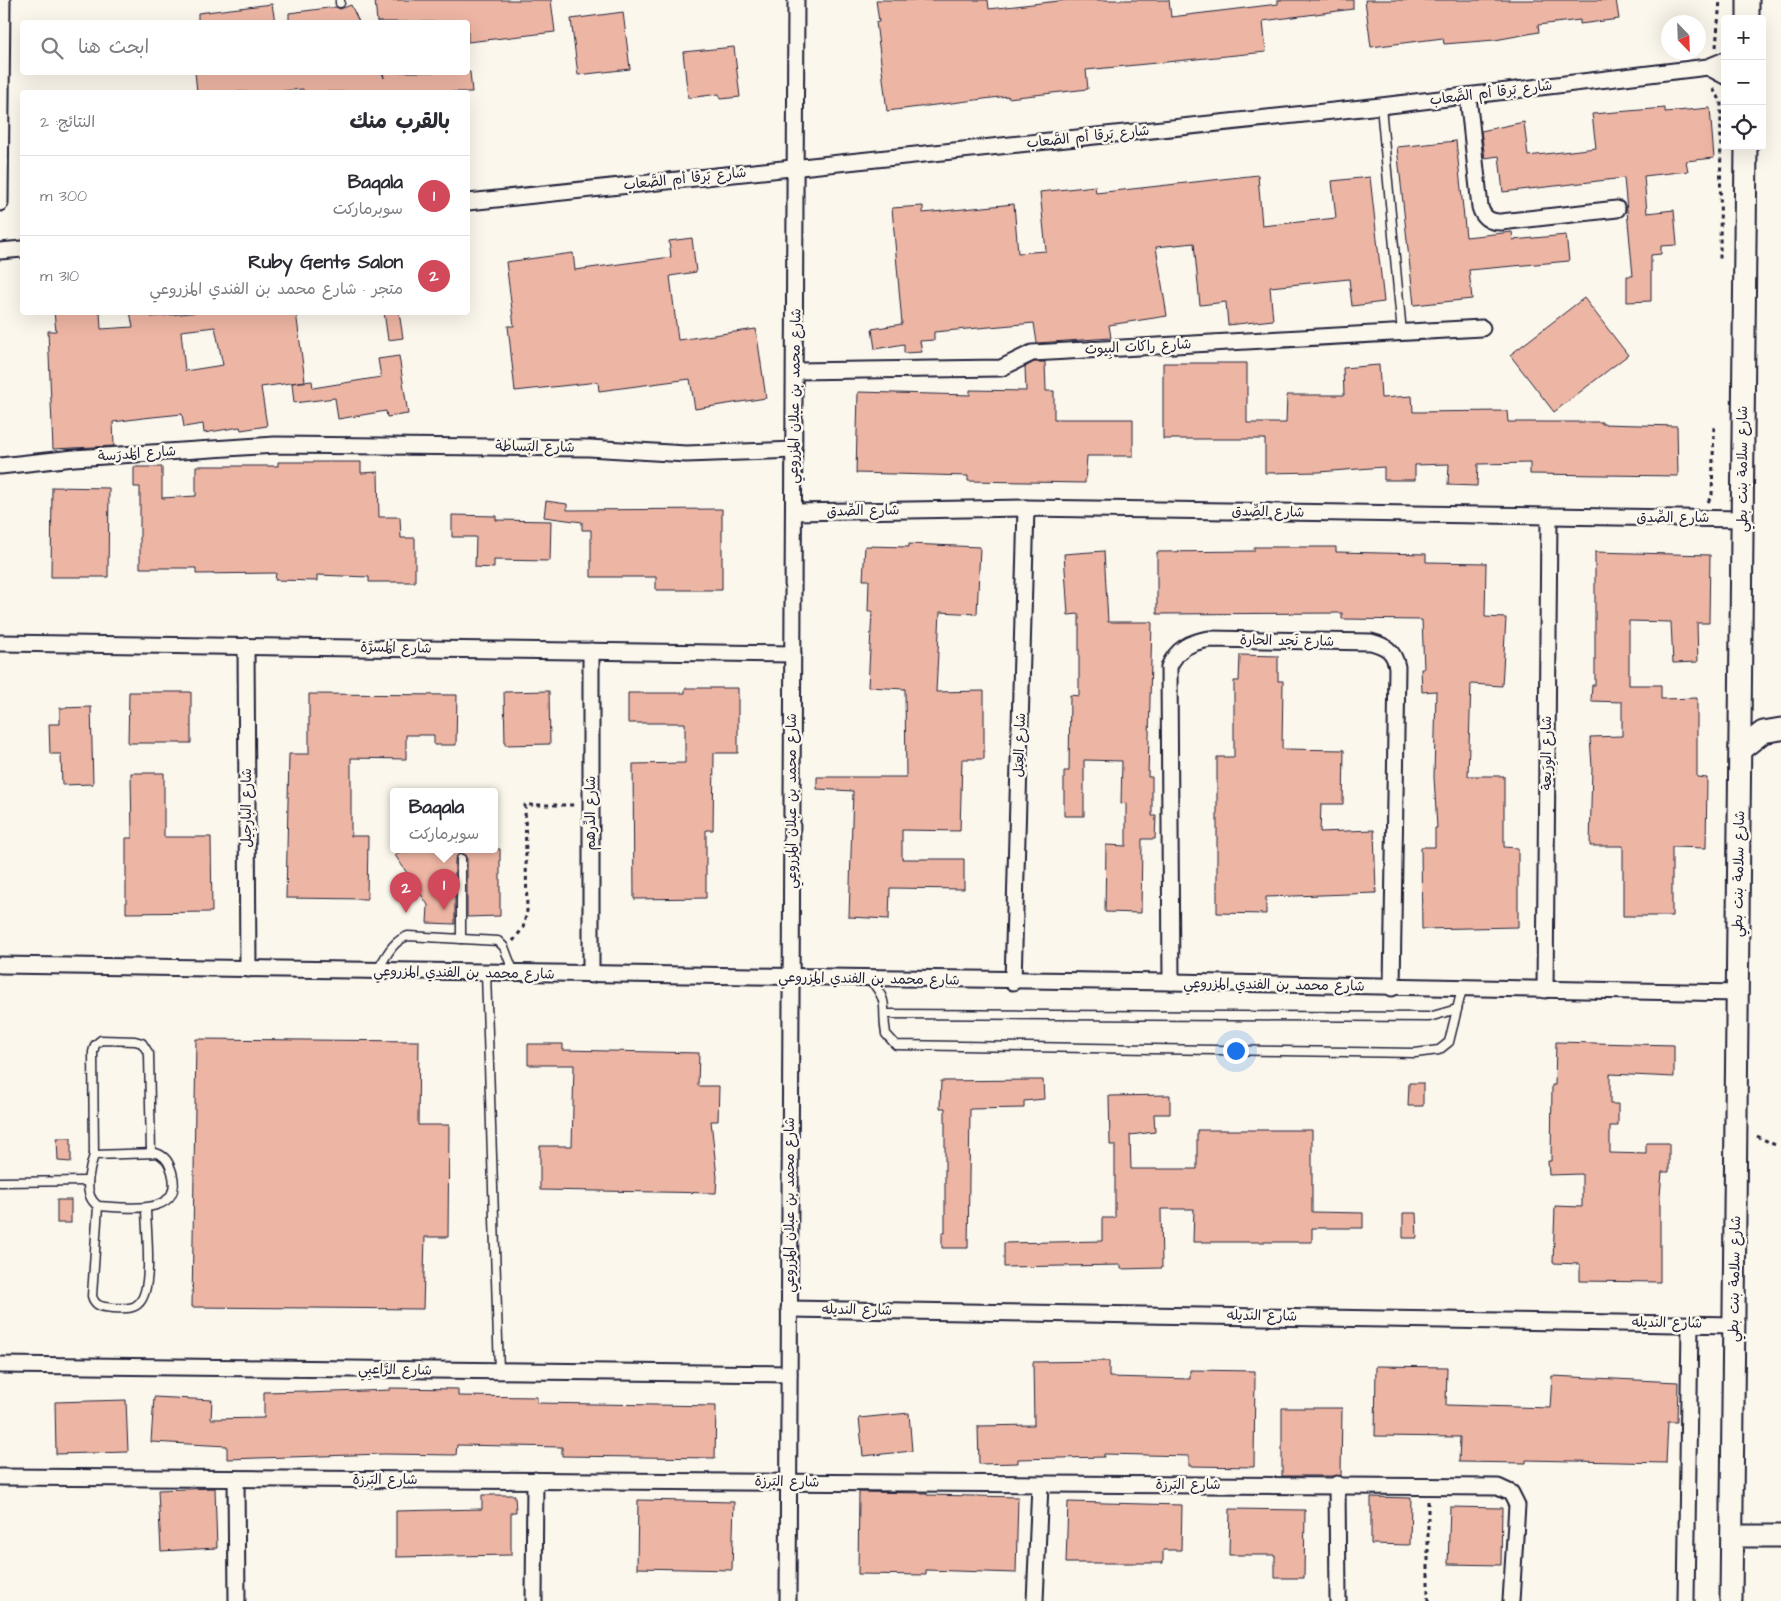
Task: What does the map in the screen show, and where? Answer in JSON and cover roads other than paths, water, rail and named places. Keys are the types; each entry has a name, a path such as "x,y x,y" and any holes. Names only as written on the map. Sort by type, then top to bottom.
{"main road":[{"path":"1748,0 1748,15"},
{"name":"شارع سلامة بنت بطي","path":"1731,1601 1746,150"},
{"path":"1740,750 1763,732 1781,729"},
{"path":"1732,1536 1781,1536"}],"street":[{"path":"0,203 2,0"},
{"name":"شارع محمد بن عبلان المزروعي","path":"788,1601 787,1481 796,371 796,0"},
{"name":"شارع بَرقا أم الصَّعاب","path":"470,202 1468,96 1708,67 1720,54"},
{"path":"1708,67 1721,74"},
{"path":"1468,96 1480,207 1485,217 1501,222 1617,210"},
{"path":"0,251 20,249"},
{"name":"شارع راكات البِيوت","path":"796,371 1001,368 1032,353 1482,328"},
{"name":"شارع البَساطة","path":"275,445 589,448 686,454 794,450"},
{"name":"شارع المَدرَسة","path":"0,466 74,458 275,445"},
{"name":"شارع الصِّدق","path":"794,512 1026,508 1549,517 1743,518"},
{"name":"شارع العِبَل","path":"1013,982 1026,508"},
{"name":"شارع الوِرَيعة","path":"1545,990 1549,517"},
{"name":"شارع نَجد الحارة","path":"1171,982 1169,667 1173,657 1182,648 1194,642 1210,639 1370,642 1384,645 1391,651 1397,667 1392,988"},
{"name":"شارع المَسرَّة","path":"0,643 793,654"},
{"name":"شارع البارجِيل","path":"246,646 248,969"},
{"name":"شارع الدِّرهم","path":"591,975 592,651"},
{"name":"شارع محمد بن الفندي المزروعي","path":"0,965 1013,982 1171,982 1392,988 1737,993"},
{"name":"شارع النديله","path":"789,1309 1734,1324"},
{"path":"1686,1601 1690,1324"},
{"name":"شارع الرَّاعبِي","path":"0,1365 789,1374"},
{"name":"شارع البَرزة","path":"0,1477 787,1481 1040,1485 1337,1484 1498,1487 1505,1488 1516,1498 1511,1601"},
{"path":"236,1479 237,1601"},
{"path":"534,1601 535,1480"},
{"path":"1337,1484 1338,1601"},
{"path":"1035,1601 1040,1485"}],"lane":[{"path":"1381,106 1402,333"},
{"path":"461,859 461,939"},
{"path":"377,972 392,947 403,937 408,936 498,942 504,947 514,973"},
{"path":"486,973 499,1371"},
{"path":"870,979 883,997 886,1014 886,1034 896,1045 1415,1053 1439,1050 1449,1042 1462,988"},
{"path":"886,1014 1429,1017 1457,1009"},
{"path":"146,1208 148,1283 144,1296 138,1305 130,1308 100,1306 94,1302 92,1296 98,1206 90,1196 88,1181 94,1155 92,1052 95,1045 102,1040 135,1041 146,1048 149,1054 151,1153"},
{"path":"94,1155 151,1153 162,1155 166,1159 173,1176 174,1187 165,1202 158,1206 146,1208 98,1206"},
{"path":"0,1182 88,1181"}],"place":[{"name":"Baqala","path":"444,910"},
{"name":"Ruby Gents Salon","path":"406,913"}]}
